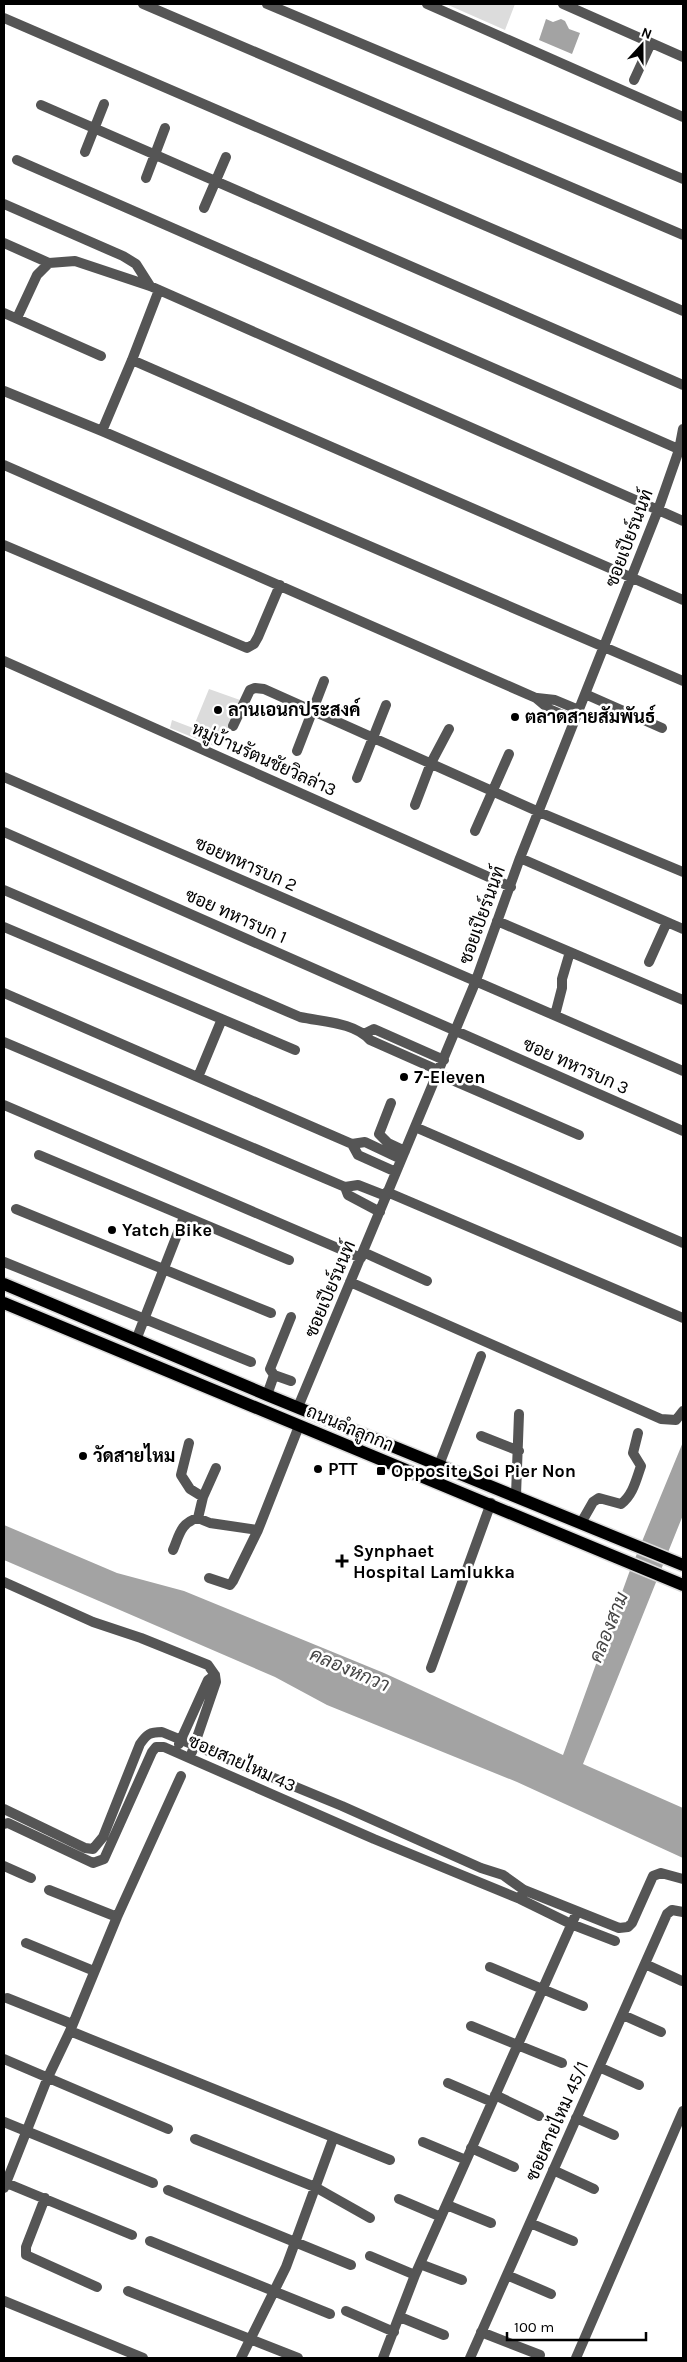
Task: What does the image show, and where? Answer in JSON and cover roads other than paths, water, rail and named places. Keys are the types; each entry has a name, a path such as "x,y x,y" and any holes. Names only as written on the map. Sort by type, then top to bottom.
{"main road":[{"name":"ถนนลำลูกกา","path":"4,1284 267,1395 683,1565"},
{"name":"ถนนลำลูกกา","path":"4,1303 299,1426 491,1503 625,1562 679,1583"},
{"path":"81,1335 86,1319"}],"street":[{"path":"143,4 683,235"},
{"path":"267,4 531,117 683,179"},
{"path":"427,4 683,117"},
{"path":"563,4 683,57"},
{"path":"4,18 683,311"},
{"path":"634,80 651,43"},
{"path":"85,152 104,104"},
{"path":"41,105 683,385"},
{"path":"146,178 165,128"},
{"path":"204,208 226,157"},
{"path":"17,160 681,450"},
{"path":"4,204 123,256 136,264 154,288"},
{"path":"4,243 49,263 75,260 154,288 683,521"},
{"path":"17,318 37,275 49,263"},
{"path":"102,431 132,360 154,288"},
{"path":"4,313 101,356"},
{"path":"132,360 632,576 683,600"},
{"path":"4,391 102,431 683,681"},
{"name":"ซอยเปียร์นนท์","path":"298,1407 475,983 520,858 681,450 683,429"},
{"path":"4,465 536,698 549,709 575,720"},
{"path":"4,545 247,648 254,644 258,637 280,585"},
{"name":"หมู่บ้านรัตนชัยวิลล่า3","path":"4,661 511,887"},
{"path":"297,751 324,681"},
{"path":"233,726 247,694 255,688 264,689 539,812 683,872"},
{"path":"585,694 662,728"},
{"path":"536,698 555,700 579,710"},
{"path":"357,778 375,738 386,705"},
{"path":"415,805 431,763 449,729"},
{"path":"475,831 509,754"},
{"name":"ซอยทหารบก 2","path":"4,776 475,983 555,1015 683,1072"},
{"name":"ซอย ทหารบก 1","path":"4,832 456,1031"},
{"path":"520,858 683,929"},
{"path":"4,890 300,1017 347,1026 364,1034 370,1040 439,1073 579,1134"},
{"path":"497,920 683,1000"},
{"path":"650,962 667,922"},
{"path":"4,927 295,1050"},
{"path":"555,1015 562,988 562,979 570,952"},
{"path":"4,993 352,1144 365,1142 403,1155"},
{"path":"198,1077 222,1019"},
{"path":"364,1034 374,1029 444,1060"},
{"name":"ซอย ทหารบก 3","path":"456,1031 683,1132"},
{"path":"4,1042 345,1187 358,1185 386,1194 683,1318"},
{"path":"391,1104 379,1134 403,1155"},
{"path":"4,1105 427,1281"},
{"path":"415,1127 683,1243"},
{"path":"352,1144 358,1155 396,1172"},
{"path":"39,1155 289,1260"},
{"path":"345,1187 348,1195 380,1212"},
{"path":"16,1209 271,1313"},
{"path":"136,1340 184,1217"},
{"path":"4,1262 251,1362"},
{"path":"350,1282 661,1419 676,1420 683,1411"},
{"path":"291,1317 270,1365 271,1373 291,1381"},
{"path":"439,1465 481,1356"},
{"path":"267,1395 274,1375"},
{"path":"516,1496 519,1414"},
{"path":"209,1578 230,1585 258,1530 299,1426"},
{"path":"581,1523 593,1502 598,1498 621,1504 627,1500 634,1487 641,1466 634,1453 638,1433"},
{"path":"481,1436 519,1451"},
{"path":"189,1443 181,1475 190,1489 203,1497"},
{"path":"198,1518 203,1497 216,1468"},
{"path":"430,1668 491,1503"},
{"path":"173,1550 182,1527 192,1519 198,1518 210,1523 258,1530"},
{"path":"4,1582 92,1622 203,1662 215,1675 216,1682 195,1746 189,1757"},
{"path":"176,1752 208,1680 215,1675"},
{"path":"4,1809 85,1848 93,1849 103,1837 118,1797 146,1735 153,1732 162,1732 342,1806 481,1868 503,1875 522,1894 571,1924 615,1941"},
{"name":"ซอยสายไหม 43","path":"4,1824 8,1823 93,1863 98,1862 104,1859 152,1752 156,1747 164,1747 374,1839 522,1894"},
{"path":"132,2235 45,2198 5,2185 28,2133 48,2078 117,1917 181,1776"},
{"path":"4,1866 31,1878"},
{"path":"522,1894 624,1928 632,1923 653,1876 661,1873 683,1879"},
{"path":"49,1890 117,1917"},
{"name":"ซอยสายไหม 45/1","path":"470,2358 667,1914 672,1910 683,1912"},
{"path":"383,2358 420,2264 577,1912"},
{"path":"26,1943 94,1971"},
{"path":"645,1964 682,1981"},
{"path":"490,1968 584,2006"},
{"path":"8,1998 71,2027 333,2139 390,2160"},
{"path":"622,2014 661,2032"},
{"path":"471,2026 562,2064"},
{"path":"4,2059 168,2129"},
{"path":"599,2067 639,2085"},
{"path":"448,2083 539,2116"},
{"path":"576,2358 683,2111"},
{"path":"576,2118 614,2135"},
{"path":"4,2122 153,2183"},
{"path":"196,2139 315,2187 370,2218"},
{"path":"241,2358 274,2293 296,2243 333,2139"},
{"path":"423,2142 466,2160"},
{"path":"472,2148 514,2167"},
{"path":"553,2170 594,2189"},
{"path":"168,2190 351,2265"},
{"path":"45,2198 26,2246 26,2255 97,2287"},
{"path":"399,2199 441,2217"},
{"path":"447,2205 491,2223"},
{"path":"530,2223 573,2241"},
{"path":"150,2241 274,2293 330,2314"},
{"path":"370,2256 416,2275"},
{"path":"420,2264 462,2280"},
{"path":"507,2275 551,2294"},
{"path":"128,2290 298,2358"},
{"path":"4,2301 143,2358"},
{"path":"346,2311 394,2332"},
{"path":"400,2317 444,2335"},
{"path":"482,2332 540,2355"}],"water":[{"path":"546,19 553,22 561,19 565,21 569,29 580,33 572,54 539,40"},
{"name":"คลองหกวา","path":"683,1442 683,1515 583,1764 683,1808 683,1858 517,1782 327,1705 275,1677 4,1560 4,1525 117,1573 184,1591 384,1673 563,1755 629,1573"}],"place":[{"name":"ลานเอนกประสงค์","path":"218,710"},
{"name":"ตลาดสายสัมพันธ์","path":"515,717"},
{"name":"7-Eleven","path":"404,1077"},
{"name":"Yatch Bike","path":"112,1230"},
{"name":"วัดสายไหม","path":"83,1456"},
{"name":"PTT","path":"318,1469"},
{"name":"Opposite Soi Pier Non","path":"381,1471"},
{"name":"Synphaet Hospital Lamlukka","path":"342,1561"}],"water label":[{"name":"คลองสาม","path":"608,1627"}]}
